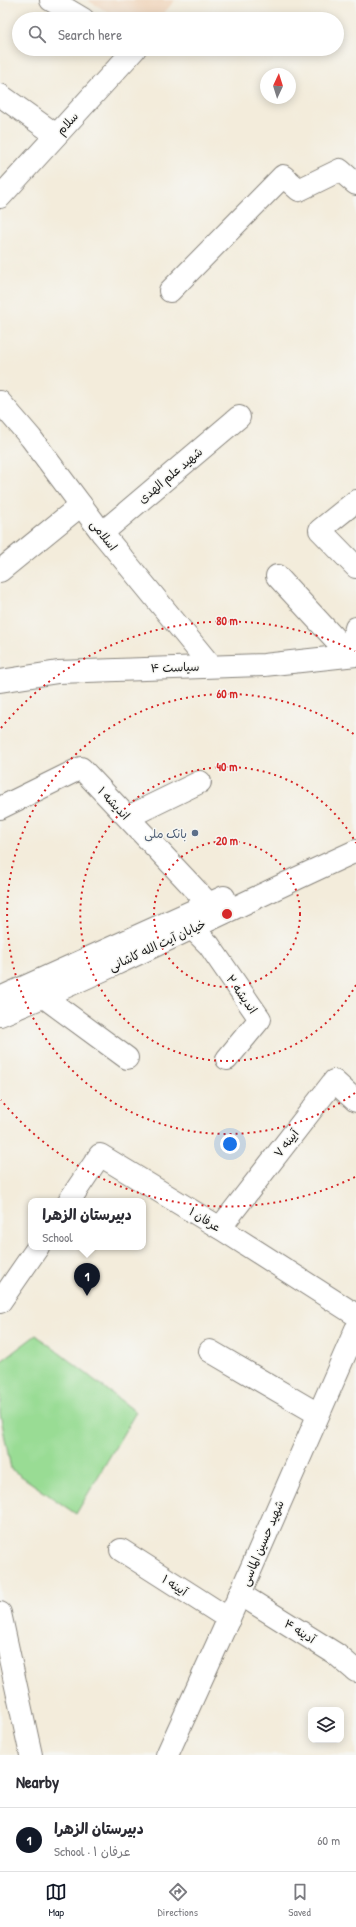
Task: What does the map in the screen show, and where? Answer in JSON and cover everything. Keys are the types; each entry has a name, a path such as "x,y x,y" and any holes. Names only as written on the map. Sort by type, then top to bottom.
{"street":[{"path":"50,0 71,12"},
{"name":"سلام","path":"0,197 129,56"},
{"path":"0,95 56,135"},
{"path":"170,291 283,176 299,190 340,170 356,184"},
{"name":"اسلامی","path":"0,402 31,438 102,533 211,666"},
{"name":"شهید علم الهدی","path":"102,533 239,417"},
{"path":"356,501 320,530 356,567"},
{"path":"0,571 81,505"},
{"path":"277,576 353,654"},
{"path":"353,654 356,628"},
{"name":"سیاست ۴","path":"0,681 58,672 264,665 353,654"},
{"name":"اندیشه ۱","path":"0,808 82,768 209,904"},
{"path":"128,817 200,782"},
{"name":"خیابان آیت الله کاشانی","path":"0,998 209,904 355,848"},
{"name":"خیابان آیت الله کاشانی","path":"0,1015 44,997 193,928 355,848"},
{"name":"اندیشه ۲","path":"193,928 209,945 260,1019 227,1059"},
{"path":"44,997 128,1058"},
{"name":"آیینه ۷","path":"220,1228 334,1081 356,1101"},
{"name":"عرفان ۱","path":"71,1198 100,1155 220,1228 356,1315"},
{"path":"0,1302 36,1250"},
{"name":"شهید حسین الماسی","path":"176,1751 229,1619 356,1329"},
{"path":"210,1351 318,1414"},
{"name":"آیینه ۱","path":"121,1550 229,1619"},
{"name":"آدینه ۴","path":"240,1594 329,1649 356,1671"},
{"path":"0,1613 31,1755"}],"shaded area":[{"path":"87,0 175,0 165,12 108,12"}],"green space":[{"path":"36,1335 136,1412 76,1514 11,1469 0,1413 0,1362"}],"place":[{"name":"بانک ملی","path":"195,833"},
{"name":"دبیرستان الزهرا","path":"87,1296"}]}
